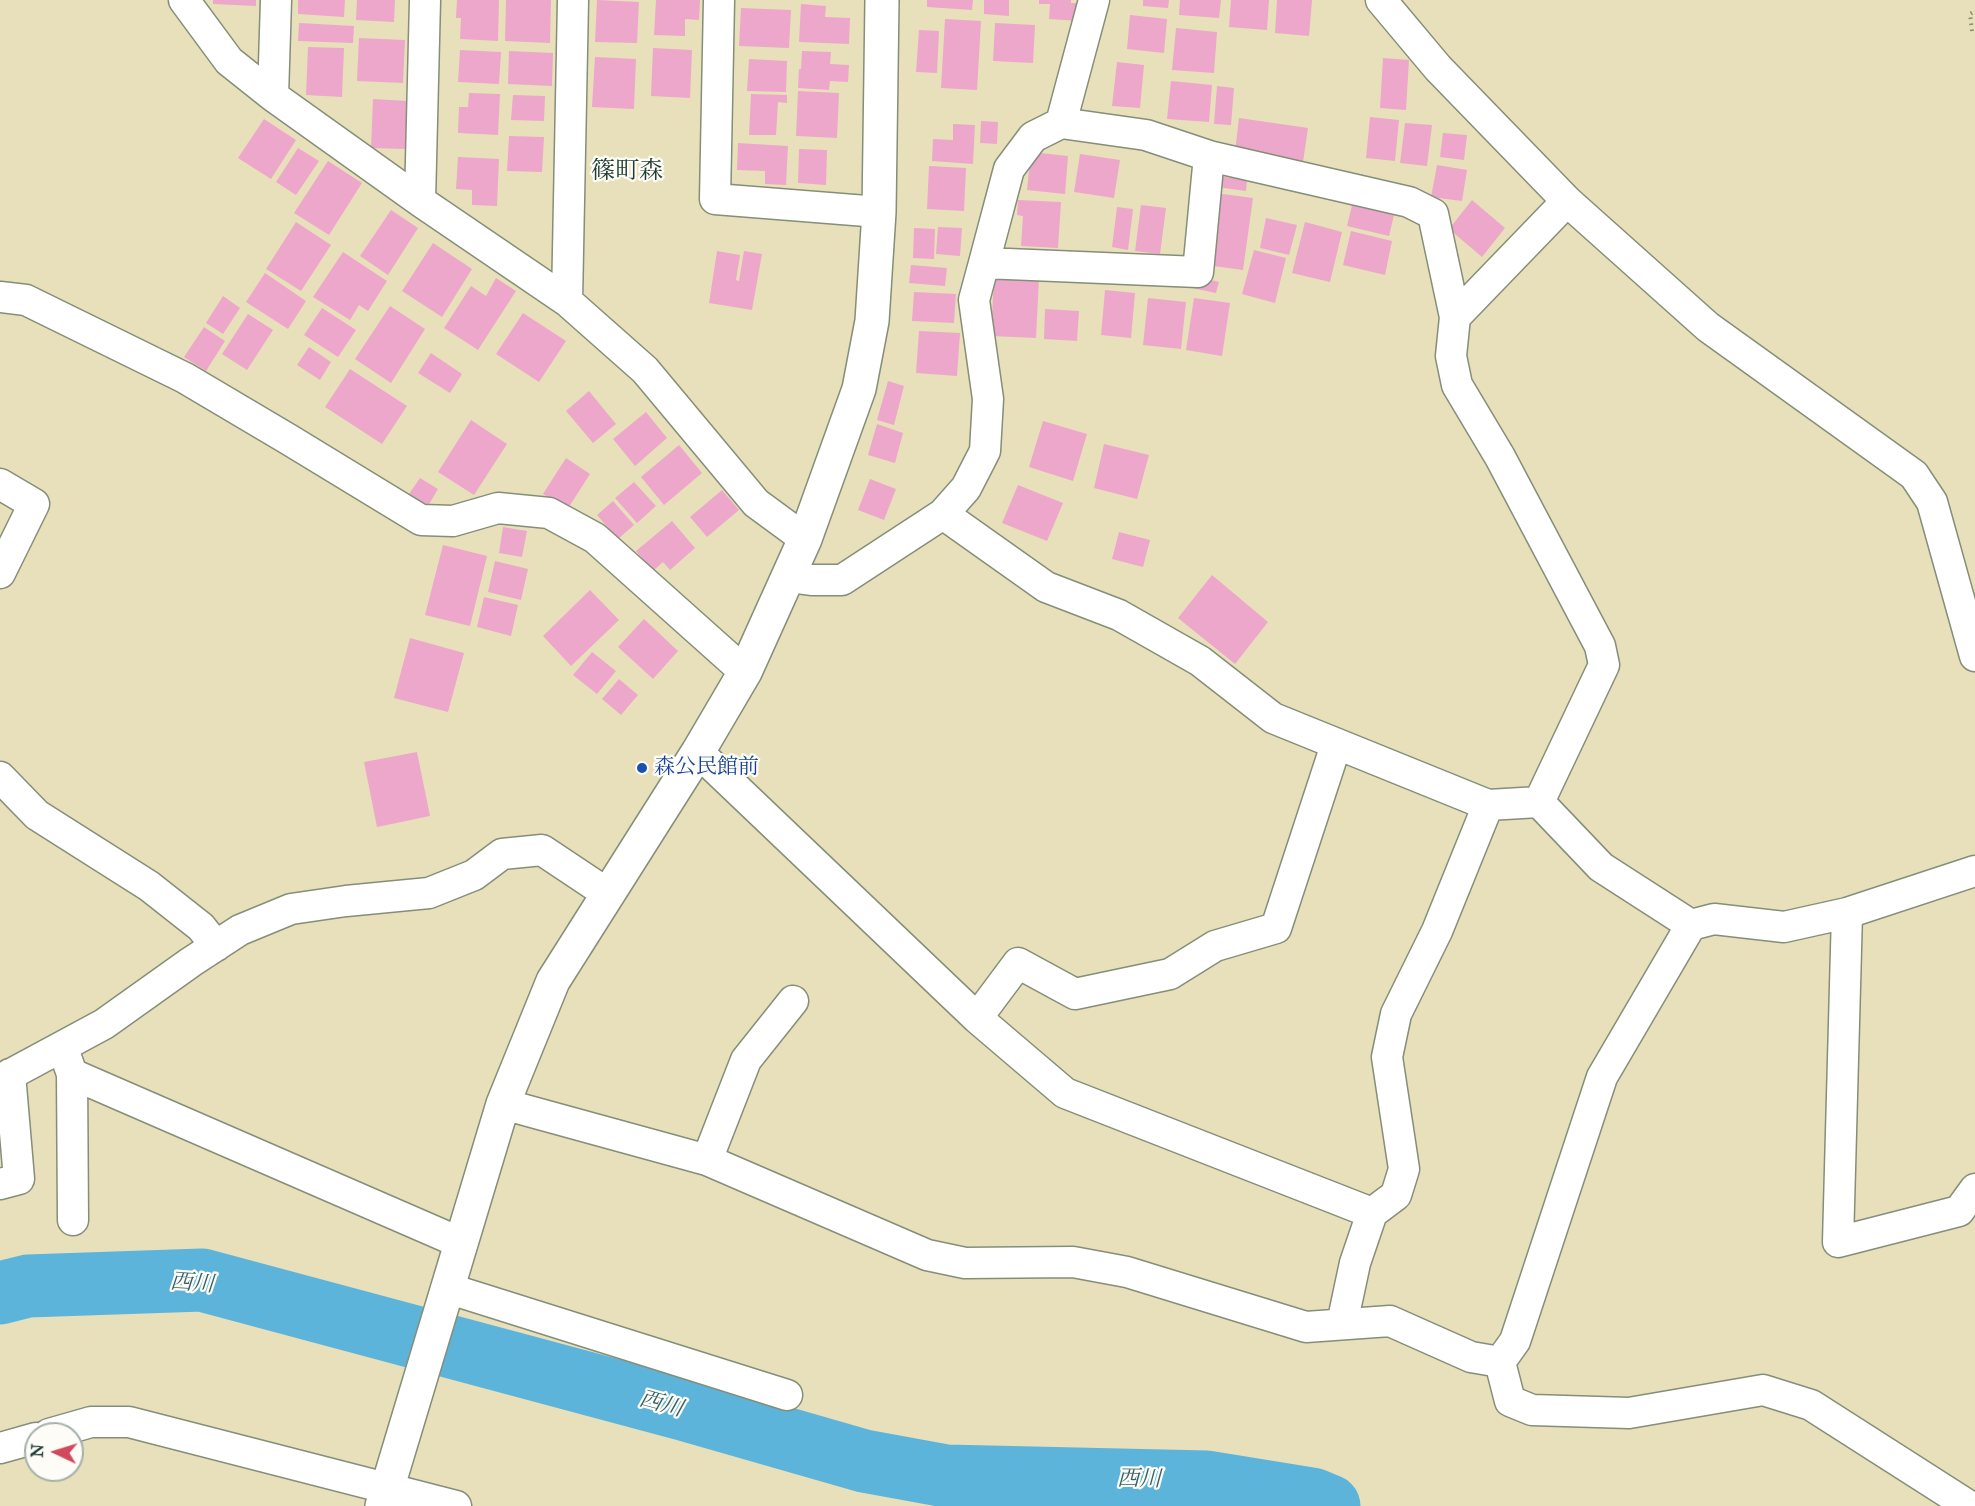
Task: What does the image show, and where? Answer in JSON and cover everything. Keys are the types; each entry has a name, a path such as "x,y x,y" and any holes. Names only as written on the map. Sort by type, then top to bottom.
{"street":[{"path":"184,0 228,61 420,201 567,301 645,370 756,502 806,539"},
{"path":"273,96 276,0"},
{"path":"420,201 425,0"},
{"path":"567,301 573,0"},
{"path":"719,0 715,198 879,212"},
{"path":"384,1497 503,1104 553,981 698,752 745,672 806,539 859,389 872,321 879,212 882,0"},
{"path":"1061,123 1094,0"},
{"path":"1381,0 1438,68 1567,201 1708,327 1914,475 1932,502 1975,656"},
{"path":"788,577 842,580 943,514 966,488 985,451 988,399 974,300 1009,169 1033,137 1061,123 1146,135 1209,156 1409,202 1433,214 1455,317 1451,356 1458,385 1500,457 1600,646 1604,665 1539,802"},
{"path":"984,262 1198,272 1209,156"},
{"path":"1455,317 1567,201"},
{"path":"0,297 26,300 185,378 421,520 453,521 498,508 549,513 595,538 745,672"},
{"path":"0,484 34,504 0,573"},
{"path":"943,514 1046,587 1119,615 1200,661 1274,718 1488,805 1539,802 1601,867 1691,925"},
{"path":"977,1018 1018,963 1075,994 1170,974 1215,946 1276,928 1336,745"},
{"path":"698,752 977,1018 1065,1093 1372,1213"},
{"path":"0,777 37,815 149,886 201,927 216,946"},
{"path":"1342,1324 1355,1263 1372,1213 1396,1195 1404,1169 1387,1057 1396,1014 1437,931 1488,805"},
{"path":"0,1185 19,1179 5,1077 104,1024 240,930 291,909 429,893 474,875 502,854 542,850 608,894"},
{"path":"1969,1506 1811,1405 1763,1390 1629,1413 1532,1410 1510,1401 1500,1362 1515,1341 1602,1077 1691,925 1714,919 1784,927 1847,913 1975,871"},
{"path":"1847,913 1838,1242 1959,1211 1975,1190"},
{"path":"707,1160 746,1060 793,1001"},
{"path":"63,1046 72,1074 73,1220"},
{"path":"72,1074 461,1244"},
{"path":"503,1104 707,1160 927,1255 965,1263 1074,1262 1127,1272 1306,1327 1390,1321 1471,1357 1500,1362"},
{"path":"447,1288 787,1395"},
{"path":"84,1424 129,1422 384,1497 456,1506"},
{"path":"0,1448 24,1441"}],"path":[{"path":"1972,31 1970,14 1975,11"}],"building":[{"path":"213,0 256,0 256,6 213,4"},
{"path":"298,0 345,0 344,17 298,14"},
{"path":"357,0 395,0 394,22 356,20"},
{"path":"457,0 499,0 498,41 460,39 461,18 456,18"},
{"path":"506,0 551,0 550,43 505,41"},
{"path":"597,0 639,2 637,43 595,42"},
{"path":"656,0 700,0 699,20 685,19 685,36 654,35"},
{"path":"927,0 973,0 972,10 927,7"},
{"path":"984,0 1009,0 1009,16 984,14"},
{"path":"1039,0 1071,0 1071,3 1081,3 1080,21 1049,19 1050,4 1039,4"},
{"path":"1143,0 1169,0 1168,8 1143,6"},
{"path":"1180,0 1221,0 1219,18 1179,15"},
{"path":"1231,0 1269,0 1267,30 1229,27"},
{"path":"1277,0 1312,0 1309,36 1275,33"},
{"path":"801,4 826,6 825,17 850,18 849,44 799,42"},
{"path":"741,8 791,10 789,48 739,46"},
{"path":"1130,15 1167,19 1164,53 1127,49"},
{"path":"945,19 981,21 977,90 941,88"},
{"path":"299,23 354,26 353,43 298,41"},
{"path":"995,23 1035,25 1033,63 993,61"},
{"path":"1176,28 1217,32 1214,73 1172,70"},
{"path":"919,30 939,31 937,73 916,72"},
{"path":"359,38 405,40 403,83 357,81"},
{"path":"308,47 344,48 342,97 306,95"},
{"path":"653,48 692,50 690,98 651,96"},
{"path":"460,50 501,52 499,84 458,82"},
{"path":"509,51 553,53 552,86 508,84"},
{"path":"802,51 831,52 830,64 849,65 848,82 830,81 829,90 798,88"},
{"path":"595,57 636,59 634,109 592,107"},
{"path":"1383,58 1409,60 1406,110 1380,108"},
{"path":"749,59 787,61 786,92 747,91"},
{"path":"1117,62 1144,65 1140,108 1112,106"},
{"path":"1171,81 1212,85 1209,122 1167,119"},
{"path":"1217,86 1234,88 1231,125 1214,124"},
{"path":"798,91 839,93 837,138 796,136"},
{"path":"469,93 500,94 498,135 458,133 459,107 468,107"},
{"path":"751,94 787,95 787,103 778,102 776,135 749,135"},
{"path":"513,95 545,96 544,121 511,120"},
{"path":"373,99 408,101 406,149 371,148"},
{"path":"1370,117 1399,120 1395,161 1366,158"},
{"path":"1239,118 1308,128 1303,162 1235,152"},
{"path":"264,119 296,140 271,179 238,158"},
{"path":"981,121 998,122 997,144 980,143"},
{"path":"1405,123 1432,125 1427,166 1400,163"},
{"path":"953,124 975,125 973,164 932,161 933,139 953,140"},
{"path":"1443,133 1467,135 1464,160 1440,157"},
{"path":"509,136 544,137 542,172 507,171"},
{"path":"738,143 788,146 786,185 765,184 765,171 737,170"},
{"path":"298,148 319,161 296,195 276,182"},
{"path":"799,149 827,150 826,185 798,183"},
{"path":"1031,152 1068,156 1065,194 1027,190"},
{"path":"1080,154 1120,160 1114,198 1074,192"},
{"path":"458,157 499,159 497,206 472,205 472,190 456,189"},
{"path":"328,161 362,183 329,235 294,213"},
{"path":"1437,165 1467,170 1462,201 1431,197"},
{"path":"929,166 966,168 964,211 927,209"},
{"path":"1218,176 1247,180 1246,191 1217,187"},
{"path":"1215,193 1253,198 1243,270 1206,265"},
{"path":"1018,200 1061,202 1058,248 1021,246 1023,216 1017,215"},
{"path":"1472,200 1505,228 1482,257 1449,229"},
{"path":"1353,201 1395,211 1389,236 1347,226"},
{"path":"1141,205 1166,208 1160,254 1135,251"},
{"path":"1117,207 1133,209 1128,250 1112,247"},
{"path":"391,210 418,228 388,275 360,256"},
{"path":"1266,218 1297,225 1289,255 1260,248"},
{"path":"296,222 331,245 301,291 266,269"},
{"path":"1305,222 1342,232 1330,282 1292,273"},
{"path":"938,227 962,228 960,256 936,254"},
{"path":"914,228 935,229 934,259 913,258"},
{"path":"1351,231 1392,241 1385,275 1343,265"},
{"path":"433,243 472,269 442,317 402,291"},
{"path":"1254,250 1286,258 1275,303 1242,294"},
{"path":"717,251 740,255 736,280 739,281 744,251 762,254 752,310 709,303"},
{"path":"343,252 387,281 368,311 359,305 350,320 313,297"},
{"path":"911,265 947,268 945,286 909,283"},
{"path":"265,273 306,301 288,329 246,302"},
{"path":"994,276 1039,278 1036,338 991,336"},
{"path":"1195,276 1219,282 1216,293 1192,288"},
{"path":"496,278 516,291 478,350 444,328 471,286 486,296"},
{"path":"1105,290 1135,293 1131,338 1101,335"},
{"path":"914,292 956,294 954,323 912,321"},
{"path":"223,296 240,308 223,334 206,323"},
{"path":"1148,298 1186,302 1181,349 1143,345"},
{"path":"1194,298 1230,303 1222,356 1186,350"},
{"path":"390,306 425,329 391,383 355,359"},
{"path":"322,308 356,330 338,357 304,335"},
{"path":"1045,309 1079,311 1077,341 1044,339"},
{"path":"523,313 566,341 539,382 496,354"},
{"path":"248,314 273,330 247,370 222,354"},
{"path":"204,327 225,341 206,371 184,357"},
{"path":"919,331 960,333 957,376 916,373"},
{"path":"309,347 331,362 320,380 297,365"},
{"path":"431,353 462,374 450,393 418,373"},
{"path":"350,369 407,406 382,444 325,407"},
{"path":"888,381 904,386 894,425 877,420"},
{"path":"589,391 616,424 593,443 566,411"},
{"path":"646,412 667,438 635,466 613,439"},
{"path":"471,420 507,444 474,495 438,472"},
{"path":"1043,421 1087,434 1073,481 1029,467"},
{"path":"877,424 903,433 895,463 868,455"},
{"path":"1104,444 1149,455 1137,499 1094,488"},
{"path":"679,445 702,473 664,505 641,477"},
{"path":"566,458 590,474 567,510 543,494"},
{"path":"420,478 438,489 428,506 409,494"},
{"path":"870,479 896,489 884,520 858,510"},
{"path":"634,482 656,506 637,523 615,498"},
{"path":"1018,485 1063,503 1047,541 1002,523"},
{"path":"722,490 739,510 707,537 690,517"},
{"path":"613,501 634,525 618,539 597,515"},
{"path":"672,521 695,548 670,570 663,562 653,571 636,551"},
{"path":"503,527 527,531 522,557 499,553"},
{"path":"1119,532 1150,540 1143,567 1112,559"},
{"path":"443,545 487,556 470,626 425,615"},
{"path":"495,561 528,569 521,600 488,592"},
{"path":"1212,575 1268,622 1235,664 1178,618"},
{"path":"590,590 619,620 571,666 543,636"},
{"path":"484,597 518,605 511,636 477,627"},
{"path":"644,619 678,651 653,679 618,647"},
{"path":"410,638 464,653 448,712 394,698"},
{"path":"592,652 616,671 597,694 573,675"},
{"path":"619,679 638,695 621,715 602,699"},
{"path":"417,752 430,816 377,827 364,762"}],"waterway":[{"name":"西川","path":"0,1293 28,1286 202,1280 683,1409 864,1461 946,1476 1207,1482 1312,1499 1329,1506"}],"place":[{"name":"森公民館前","path":"642,768"}],"district":[{"name":"篠町森","path":"627,172"}]}
